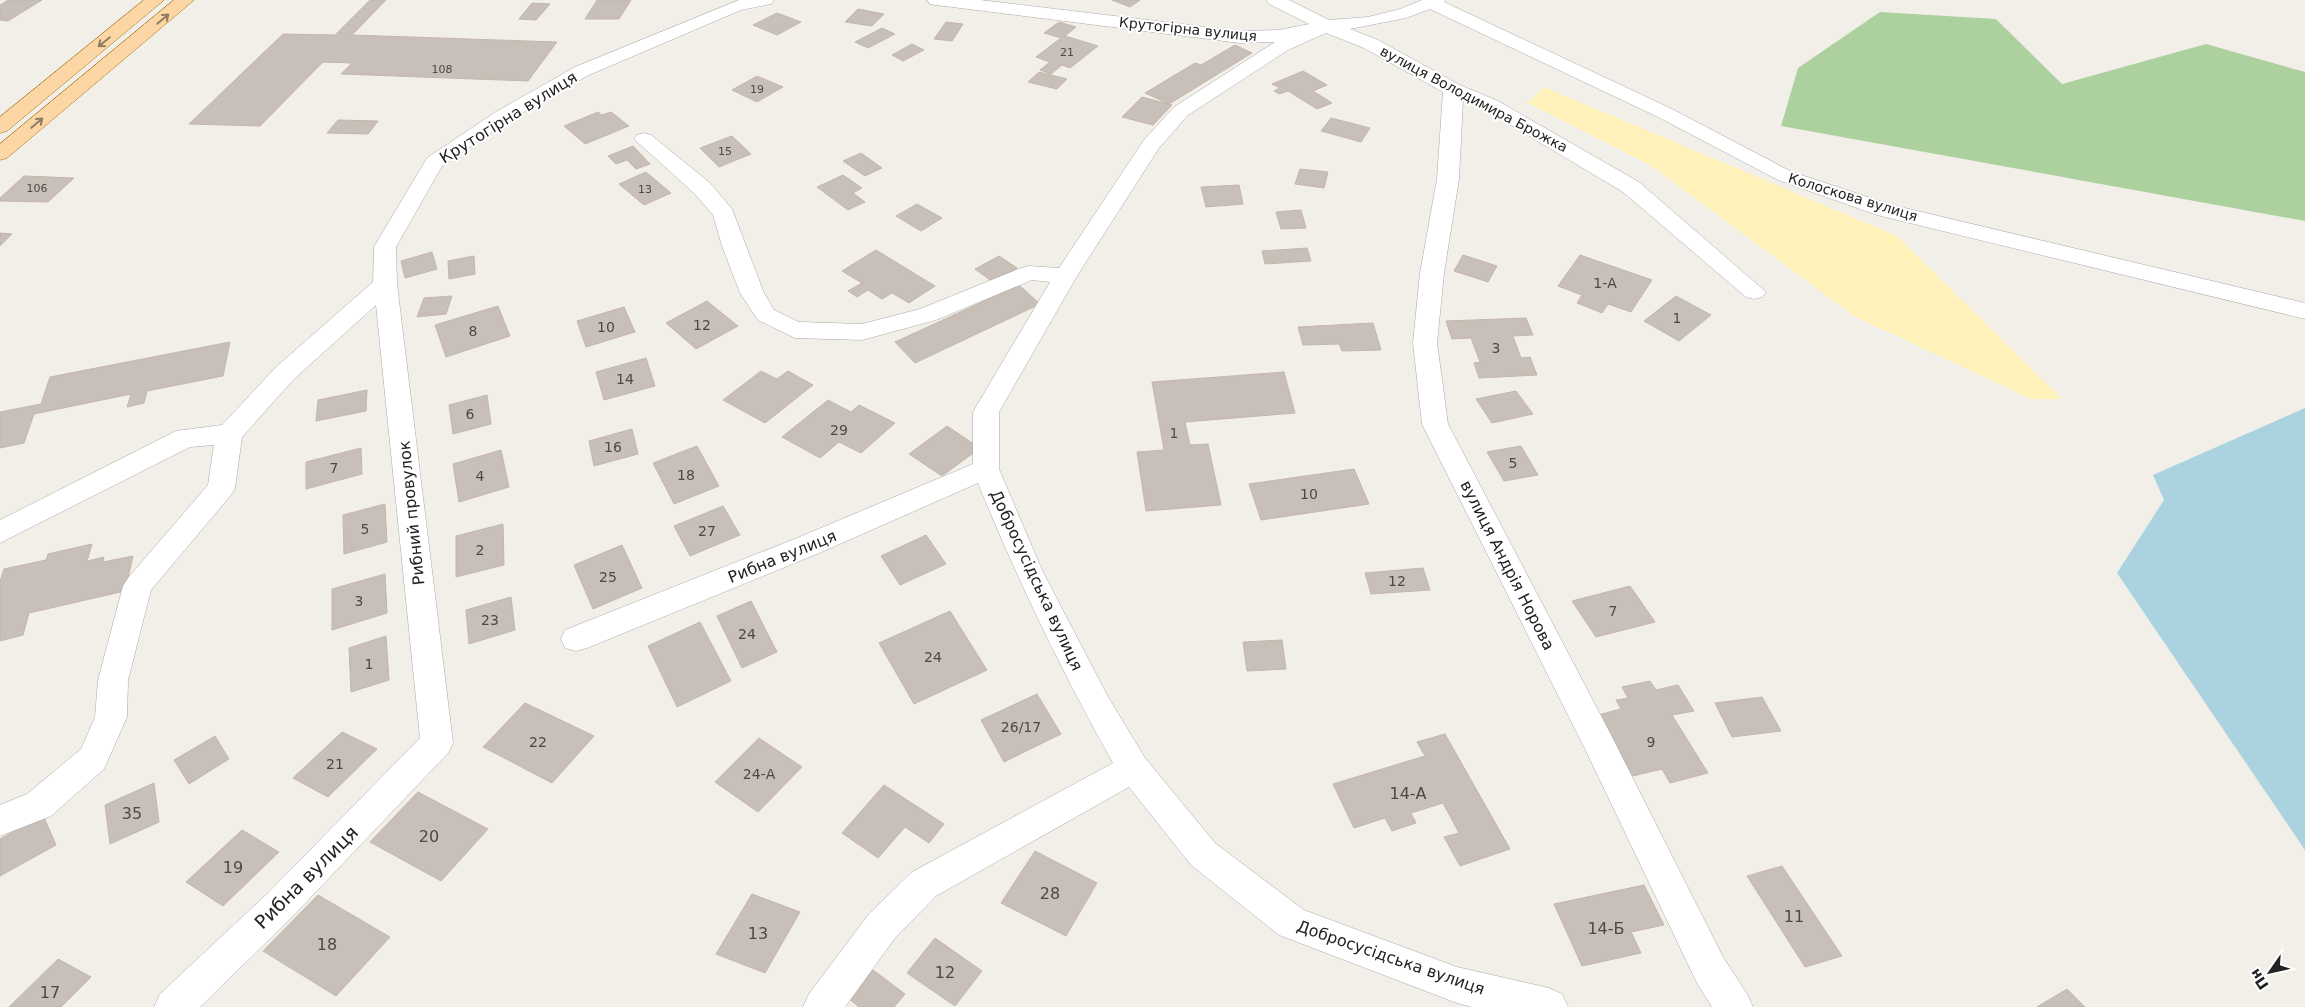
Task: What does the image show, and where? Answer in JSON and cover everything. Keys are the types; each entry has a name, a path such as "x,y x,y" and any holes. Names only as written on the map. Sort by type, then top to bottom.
{"main road":[{"path":"0,127 156,0"},
{"path":"0,154 185,0"}],"street":[{"name":"Крутогірна вулиця","path":"385,284 385,247 434,162 501,117 582,71 730,3 765,0"},
{"name":"Крутогірна вулиця","path":"936,0 1240,37 1279,36 1326,26 1368,22 1406,13 1434,2"},
{"name":"вулиця Володимира Брожка","path":"1275,0 1326,26 1371,44 1453,89 1491,105 1631,188 1754,292"},
{"path":"1380,0 1406,13"},
{"name":"Колоскова вулиця","path":"1434,2 1665,112 1785,176 1885,210 2305,311"},
{"name":"Добросусідська вулиця","path":"1326,26 1281,46 1182,111 1151,144 1065,276 986,412 986,469 1028,570 1096,704 1133,768 1203,854 1292,923 1457,984 1549,1007"},
{"name":"вулиця Андрія Норова","path":"1453,89 1448,179 1432,273 1424,343 1435,424 1599,743 1710,970 1734,1007"},
{"path":"644,139 702,188 724,214 733,246 752,293 766,315 795,330 862,332 928,315 980,296 1029,273 1065,276"},
{"path":"0,821 39,805 93,759 111,717 113,680 138,586 221,488 229,434 285,372 385,284"},
{"name":"Рибний провулок","path":"385,284 437,743"},
{"path":"0,532 185,438 229,434"},
{"name":"Рибна вулиця","path":"576,640 807,546 986,469"},
{"name":"Рибна вулиця","path":"174,1007 279,906 437,743"},
{"path":"822,1007 882,926 924,884 1133,768"}],"green space":[{"path":"1880,12 1996,19 2062,84 2206,44 2305,72 2305,221 1781,126 1798,68"}],"sand":[{"path":"1544,87 1897,236 2062,399 2031,399 1854,316 1650,165 1527,103"}],"water":[{"path":"2305,408 2305,850 2117,573 2164,500 2153,475"}],"building":[{"path":"8,0 42,0 8,21 0,20 0,5"},
{"path":"370,0 386,0 352,35 557,42 528,81 341,74 352,63 323,62 260,126 189,124 283,34 335,35"},
{"path":"597,0 631,0 619,19 585,19"},
{"path":"1112,0 1140,0 1130,7"},
{"path":"532,3 550,4 536,20 519,19"},
{"path":"858,9 884,14 872,26 845,22"},
{"path":"777,13 801,22 777,35 753,25"},
{"path":"946,22 963,24 952,41 934,39"},
{"path":"1059,22 1076,27 1065,36 1098,46 1070,68 1062,65 1051,74 1040,70 1050,62 1036,57 1061,38 1044,33"},
{"path":"882,28 895,34 868,48 855,42"},
{"path":"912,44 924,50 903,61 892,55"},
{"path":"1235,45 1252,53 1169,104 1145,93 1195,63 1201,65"},
{"path":"1303,71 1327,85 1313,91 1332,103 1317,109 1288,91 1279,94 1274,91 1280,88 1272,84"},
{"path":"1039,72 1067,79 1057,89 1028,82"},
{"path":"757,76 783,87 757,102 732,90"},
{"path":"1142,97 1172,105 1153,125 1122,117"},
{"path":"598,112 602,115 611,112 629,126 585,144 564,126"},
{"path":"1331,118 1370,128 1361,142 1321,131"},
{"path":"338,120 378,121 368,134 327,133"},
{"path":"732,136 751,154 719,167 700,148"},
{"path":"633,146 650,164 636,169 627,160 616,164 608,156"},
{"path":"861,153 882,168 865,176 843,161"},
{"path":"1300,169 1328,172 1324,188 1295,184"},
{"path":"646,172 671,193 644,205 619,184"},
{"path":"843,175 862,188 853,193 865,202 848,210 817,187"},
{"path":"24,176 74,178 48,202 0,201 0,198"},
{"path":"1239,185 1243,204 1206,207 1201,187"},
{"path":"917,204 942,218 921,231 896,216"},
{"path":"1301,210 1306,228 1281,229 1276,212"},
{"path":"0,233 12,234 0,246"},
{"path":"1307,248 1311,261 1265,264 1262,251"},
{"path":"876,250 935,286 909,303 892,293 882,299 868,290 857,297 848,291 862,283 842,271"},
{"path":"432,252 437,269 405,278 401,261"},
{"path":"1463,255 1497,266 1488,282 1454,271"},
{"path":"1580,255 1652,280 1631,312 1608,304 1602,313 1577,303 1582,295 1558,286"},
{"path":"474,256 475,274 449,279 448,261"},
{"path":"999,256 1017,268 993,282 975,269"},
{"path":"1019,285 1040,304 915,363 895,342"},
{"path":"452,296 446,314 417,317 424,298"},
{"path":"1676,296 1711,315 1679,341 1644,321"},
{"path":"707,301 738,326 696,349 666,323"},
{"path":"498,306 510,336 446,357 435,325"},
{"path":"624,307 635,332 586,347 577,321"},
{"path":"1526,318 1533,335 1513,336 1521,358 1530,357 1537,375 1479,378 1474,363 1480,362 1471,338 1452,339 1446,321"},
{"path":"1373,323 1381,350 1342,351 1339,344 1303,345 1298,327"},
{"path":"230,342 223,376 147,391 144,403 127,407 131,394 34,414 24,443 0,448 0,412 41,404 50,377"},
{"path":"646,358 655,386 604,400 596,372"},
{"path":"761,371 777,379 788,371 813,385 765,423 723,400"},
{"path":"1284,372 1295,413 1185,422 1190,445 1208,444 1221,505 1146,511 1137,452 1164,450 1152,382"},
{"path":"367,390 366,411 316,421 318,400"},
{"path":"1516,391 1533,414 1492,423 1476,399"},
{"path":"487,395 491,424 453,434 449,405"},
{"path":"828,400 851,412 859,405 895,423 861,453 839,442 820,458 782,437"},
{"path":"947,426 980,448 942,476 909,454"},
{"path":"632,429 638,454 594,466 589,441"},
{"path":"697,446 719,486 674,504 653,463"},
{"path":"1521,446 1538,475 1504,481 1487,452"},
{"path":"361,448 362,474 306,489 306,462"},
{"path":"501,450 509,487 459,502 453,464"},
{"path":"1354,469 1369,504 1261,520 1249,484"},
{"path":"385,504 387,542 344,554 343,515"},
{"path":"723,506 740,535 690,556 674,526"},
{"path":"503,524 504,565 456,577 456,536"},
{"path":"926,535 946,564 900,585 881,556"},
{"path":"92,544 87,561 104,557 103,562 133,556 125,591 29,613 23,635 0,641 0,581 4,569 46,560 48,554"},
{"path":"622,545 642,588 593,609 574,565"},
{"path":"1423,568 1430,590 1371,594 1365,573"},
{"path":"385,574 387,613 332,630 332,589"},
{"path":"1630,586 1655,622 1596,637 1572,601"},
{"path":"511,597 515,630 469,644 466,610"},
{"path":"751,601 777,652 742,668 717,616"},
{"path":"950,611 987,670 914,704 879,643"},
{"path":"700,622 731,681 677,707 648,646"},
{"path":"386,636 389,680 351,692 349,648"},
{"path":"1282,640 1286,669 1247,671 1243,642"},
{"path":"1650,681 1656,690 1678,685 1694,711 1672,715 1708,773 1670,783 1662,769 1633,776 1598,715 1621,709 1616,700 1628,698 1622,687"},
{"path":"1037,694 1061,734 1004,762 981,720"},
{"path":"1762,697 1781,731 1732,737 1715,703"},
{"path":"525,703 594,736 552,783 483,747"},
{"path":"342,732 377,749 328,797 293,778"},
{"path":"1445,734 1510,849 1460,866 1444,837 1459,833 1443,803 1411,813 1416,823 1392,831 1385,818 1354,828 1333,784 1425,756 1417,742"},
{"path":"215,736 229,759 189,784 174,760"},
{"path":"759,738 802,767 758,812 715,782"},
{"path":"154,783 159,822 110,844 105,805"},
{"path":"884,785 944,824 929,843 905,827 878,858 842,833"},
{"path":"418,792 488,829 441,881 370,842"},
{"path":"43,815 56,845 0,876 0,839"},
{"path":"242,830 279,852 223,906 186,882"},
{"path":"1035,851 1097,883 1066,936 1001,903"},
{"path":"1782,866 1842,956 1805,967 1747,876"},
{"path":"1644,885 1664,925 1631,932 1641,953 1582,966 1554,904"},
{"path":"752,894 800,912 765,973 716,954"},
{"path":"318,895 390,937 336,996 263,951"},
{"path":"935,938 982,971 955,1006 907,973"},
{"path":"58,959 91,977 61,1007 9,1007"},
{"path":"873,970 905,994 894,1007 859,1007 848,998"},
{"path":"2067,989 2085,1007 2037,1007"}]}
